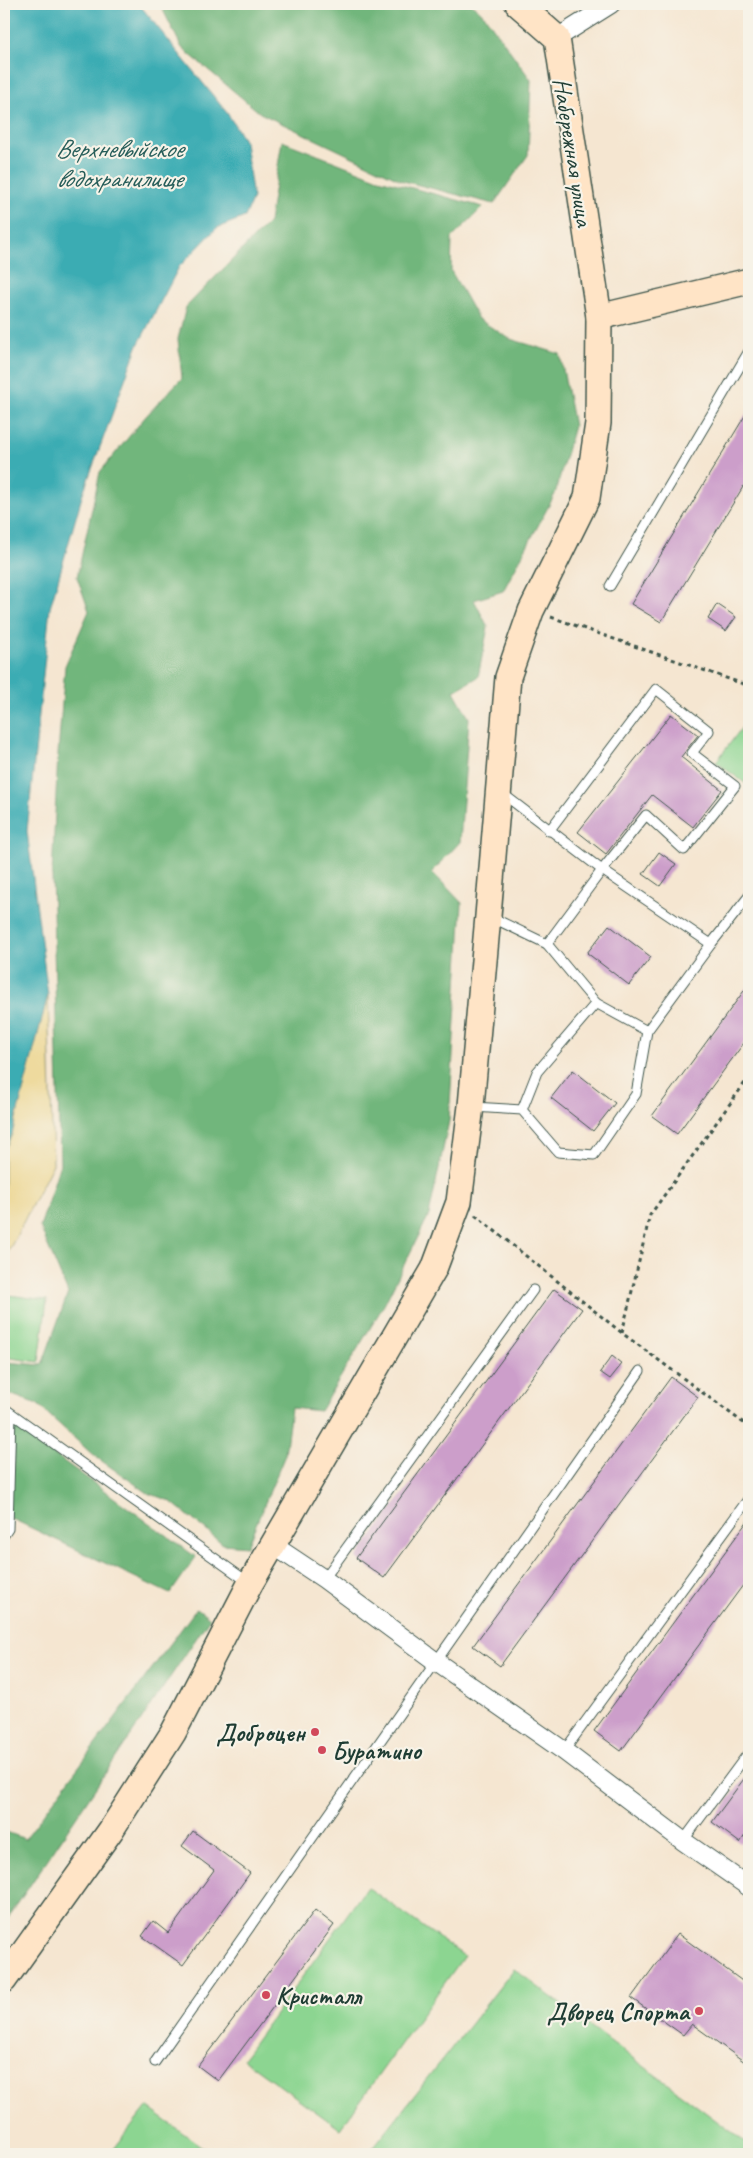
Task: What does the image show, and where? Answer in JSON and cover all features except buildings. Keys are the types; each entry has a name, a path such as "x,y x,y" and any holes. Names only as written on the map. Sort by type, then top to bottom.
{"street":[{"path":"518,4 557,38 611,4"},
{"name":"Набережная улица","path":"4,1980 112,1830 173,1734 250,1584 434,1269 459,1202 488,916 508,677 531,610 587,498 598,423 599,317 557,38"},
{"path":"599,317 749,281"},
{"path":"273,1545 324,1579 435,1661 564,1751 683,1841 749,1887"}],"lane":[{"path":"610,586 749,352"},
{"path":"547,944 646,815 684,850 735,786 692,753 709,731 656,689 548,831"},
{"path":"498,790 548,831 711,944"},
{"path":"470,1106 522,1110 558,1152 594,1155 636,1094 647,1031 749,896"},
{"path":"488,916 547,944 596,1003 647,1031"},
{"path":"522,1110 537,1072 596,1003"},
{"path":"324,1579 533,1290"},
{"path":"155,2062 640,1371"},
{"path":"4,1535 8,1529 8,1411"},
{"path":"8,1411 250,1584"},
{"path":"564,1751 749,1498"},
{"path":"683,1841 749,1752"}],"path":[{"path":"531,610 749,686"},
{"path":"622,1333 650,1215 749,1077"},
{"path":"459,1202 622,1333 749,1427"}],"green space":[{"path":"160,4 472,4 485,16 531,80 528,155 494,204 403,181 260,113 182,48"},
{"path":"282,141 379,179 483,207 452,238 451,271 478,319 510,339 560,354 574,426 555,494 503,591 474,600 488,627 478,677 454,691 469,718 460,842 432,872 462,903 449,1121 429,1215 384,1305 320,1411 291,1408 285,1455 247,1546 223,1544 170,1501 148,1493 93,1455 37,1404 4,1392 4,1362 42,1365 68,1293 40,1227 60,1164 52,874 65,666 89,611 77,577 100,472 146,416 182,378 178,339 186,307 269,222"},
{"path":"749,718 749,786 716,762"},
{"path":"8,1295 47,1300 39,1362 4,1357 4,1324"},
{"path":"4,1418 196,1557 170,1594 4,1515"},
{"path":"197,1608 210,1618 4,1924 4,1831 25,1839"},
{"path":"367,1887 464,1956 340,2129 243,2059"},
{"path":"514,1969 749,2145 749,2154 368,2154"},
{"path":"147,2107 212,2154 90,2154 113,2150"}],"sand":[{"path":"48,995 53,1164 4,1260 4,1151 12,1134"}],"water":[{"name":"Верхневыйское водохранилище","path":"4,4 139,4 228,114 245,142 253,198 245,217 217,228 179,267 137,347 83,493 50,608 27,831 48,995 12,1134 4,1151"}],"place":[{"name":"Доброцен","path":"315,1732"},
{"name":"Буратино","path":"322,1750"},
{"name":"Кристалл","path":"266,1995"},
{"name":"Дворец Спорта","path":"699,2011"}]}
